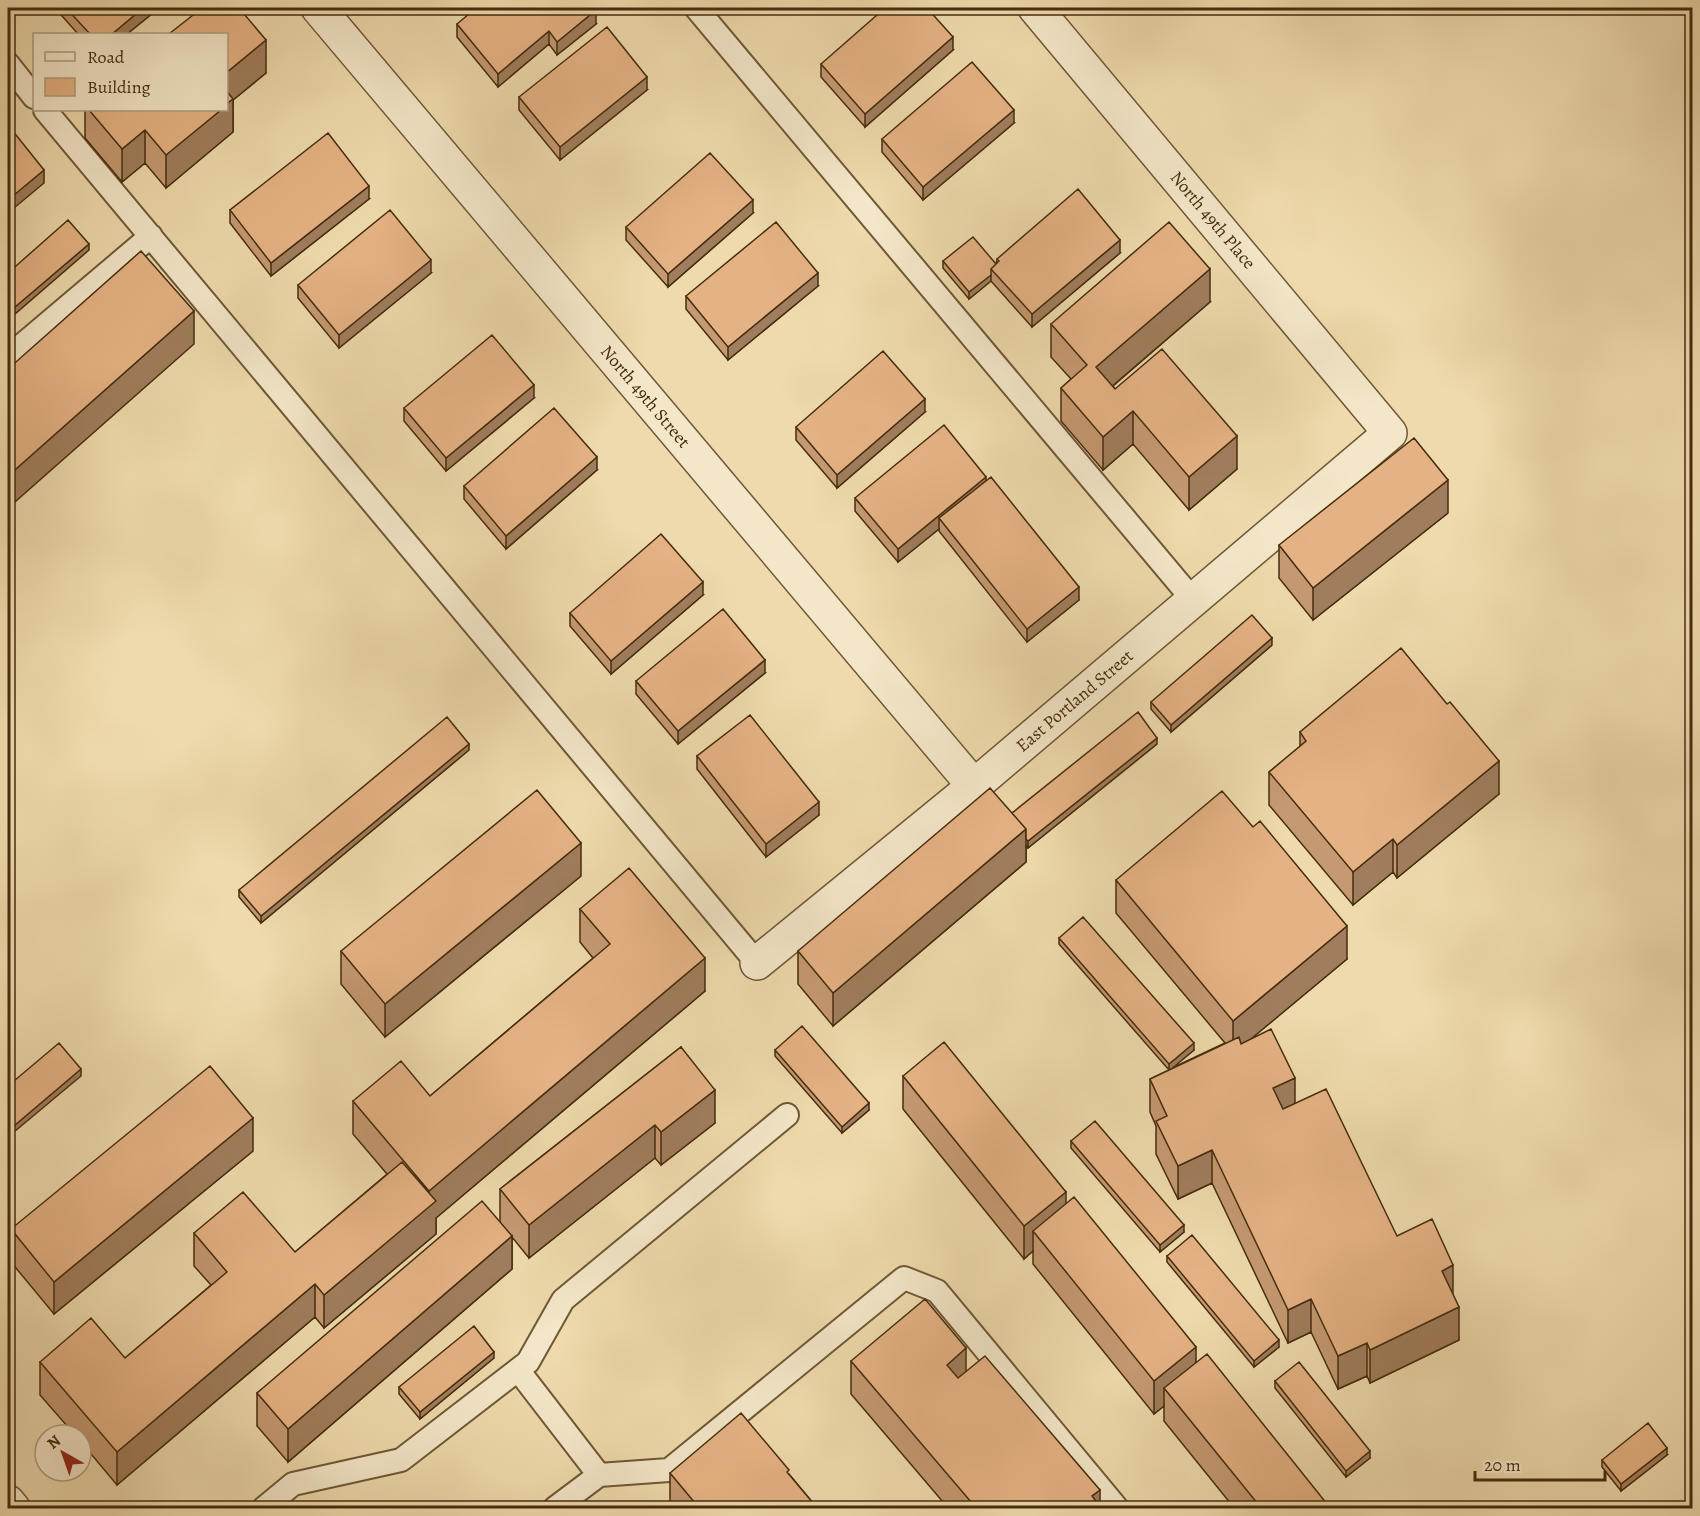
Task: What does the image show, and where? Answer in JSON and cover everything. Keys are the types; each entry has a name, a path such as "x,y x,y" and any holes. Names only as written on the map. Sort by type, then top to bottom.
{"street":[{"name":"North 49th Street","path":"318,8 974,786"},
{"name":"North 49th Place","path":"1035,8 1390,433"},
{"name":"East Portland Street","path":"757,963 974,786 1390,433"},
{"path":"8,1502 13,1509"}],"lane":[{"path":"696,8 1193,600"},
{"path":"8,64 33,96"},
{"path":"46,111 757,963"},
{"path":"8,357 151,236"},
{"path":"264,1509 293,1484 401,1460 528,1362 563,1300 787,1115"},
{"path":"555,1509 599,1475 669,1470 904,1278 937,1291 1117,1509"},
{"path":"518,1370 599,1475"}],"building":[{"path":"66,8 143,8 113,33 89,33"},
{"path":"202,8 239,8 266,40 228,71 228,33 170,33"},
{"path":"476,8 593,8 596,10 557,42 549,31 498,74 457,24"},
{"path":"885,8 927,8 953,37 865,114 821,64"},
{"path":"607,27 647,77 560,147 519,97"},
{"path":"972,62 1014,110 923,187 882,139"},
{"path":"228,93 233,99 228,103"},
{"path":"90,111 220,111 166,155 145,130 122,149"},
{"path":"8,125 44,170 8,200"},
{"path":"328,133 369,186 271,263 230,210"},
{"path":"710,153 753,200 668,274 626,227"},
{"path":"1078,189 1120,240 1032,314 991,269 999,261 997,259"},
{"path":"390,210 431,260 339,335 298,285"},
{"path":"68,220 89,244 8,313 8,273"},
{"path":"776,222 818,273 728,347 686,296"},
{"path":"1169,222 1210,269 1096,367 1115,389 1162,349 1237,436 1189,477 1133,411 1103,437 1061,388 1087,365 1051,324"},
{"path":"973,237 996,264 991,269 991,275 969,292 943,261"},
{"path":"141,251 194,311 8,476 8,369"},
{"path":"492,335 534,385 446,458 404,408"},
{"path":"883,351 925,399 837,475 796,427"},
{"path":"554,408 597,457 506,536 464,486"},
{"path":"944,425 986,477 898,549 855,498"},
{"path":"1414,438 1448,480 1313,588 1279,545"},
{"path":"991,477 1079,587 1027,629 939,518"},
{"path":"661,534 703,582 611,661 570,613"},
{"path":"723,609 765,660 678,731 636,681"},
{"path":"1252,615 1272,638 1171,725 1151,702"},
{"path":"1401,648 1447,704 1450,702 1499,761 1397,845 1393,839 1353,872 1269,772 1306,741 1300,732"},
{"path":"1138,712 1157,738 1028,841 1026,829 1012,813"},
{"path":"750,715 819,802 766,844 697,756"},
{"path":"447,717 469,744 261,916 239,890"},
{"path":"990,788 1026,829 833,993 798,951"},
{"path":"537,790 581,843 385,1004 341,951"},
{"path":"1222,791 1253,827 1260,821 1347,926 1233,1021 1116,880"},
{"path":"629,868 705,958 429,1191 353,1101 401,1061 430,1096 610,944 580,909"},
{"path":"1083,917 1194,1043 1169,1064 1059,938"},
{"path":"802,1026 869,1103 842,1127 775,1050"},
{"path":"1271,1029 1295,1078 1273,1088 1283,1109 1326,1089 1397,1236 1432,1219 1453,1265 1442,1271 1459,1307 1370,1350 1367,1343 1338,1356 1311,1299 1288,1310 1212,1150 1178,1166 1156,1121 1167,1116 1150,1079 1239,1037 1241,1044"},
{"path":"944,1042 1066,1192 1024,1226 903,1076"},
{"path":"59,1043 81,1069 8,1131 8,1086"},
{"path":"681,1047 715,1090 661,1132 655,1125 529,1225 500,1189"},
{"path":"210,1066 253,1118 54,1282 11,1229"},
{"path":"1095,1121 1184,1225 1160,1245 1071,1141"},
{"path":"402,1162 436,1201 324,1295 315,1284 117,1452 40,1362 91,1318 125,1358 227,1272 194,1233 243,1192 295,1252"},
{"path":"1074,1197 1196,1347 1154,1381 1033,1231"},
{"path":"482,1201 512,1236 288,1429 257,1393"},
{"path":"1192,1235 1279,1340 1254,1361 1167,1256"},
{"path":"925,1299 966,1348 947,1365 958,1378 985,1356 1100,1490 1092,1496 1102,1509 1013,1509 1011,1506 1008,1509 977,1509 851,1361"},
{"path":"474,1326 494,1352 420,1412 399,1387"},
{"path":"1207,1354 1327,1504 1321,1509 1262,1509 1164,1388"},
{"path":"1299,1362 1370,1451 1346,1471 1275,1381"},
{"path":"741,1413 818,1509 700,1509 670,1473"},
{"path":"1648,1423 1667,1448 1621,1484 1602,1460"}]}
